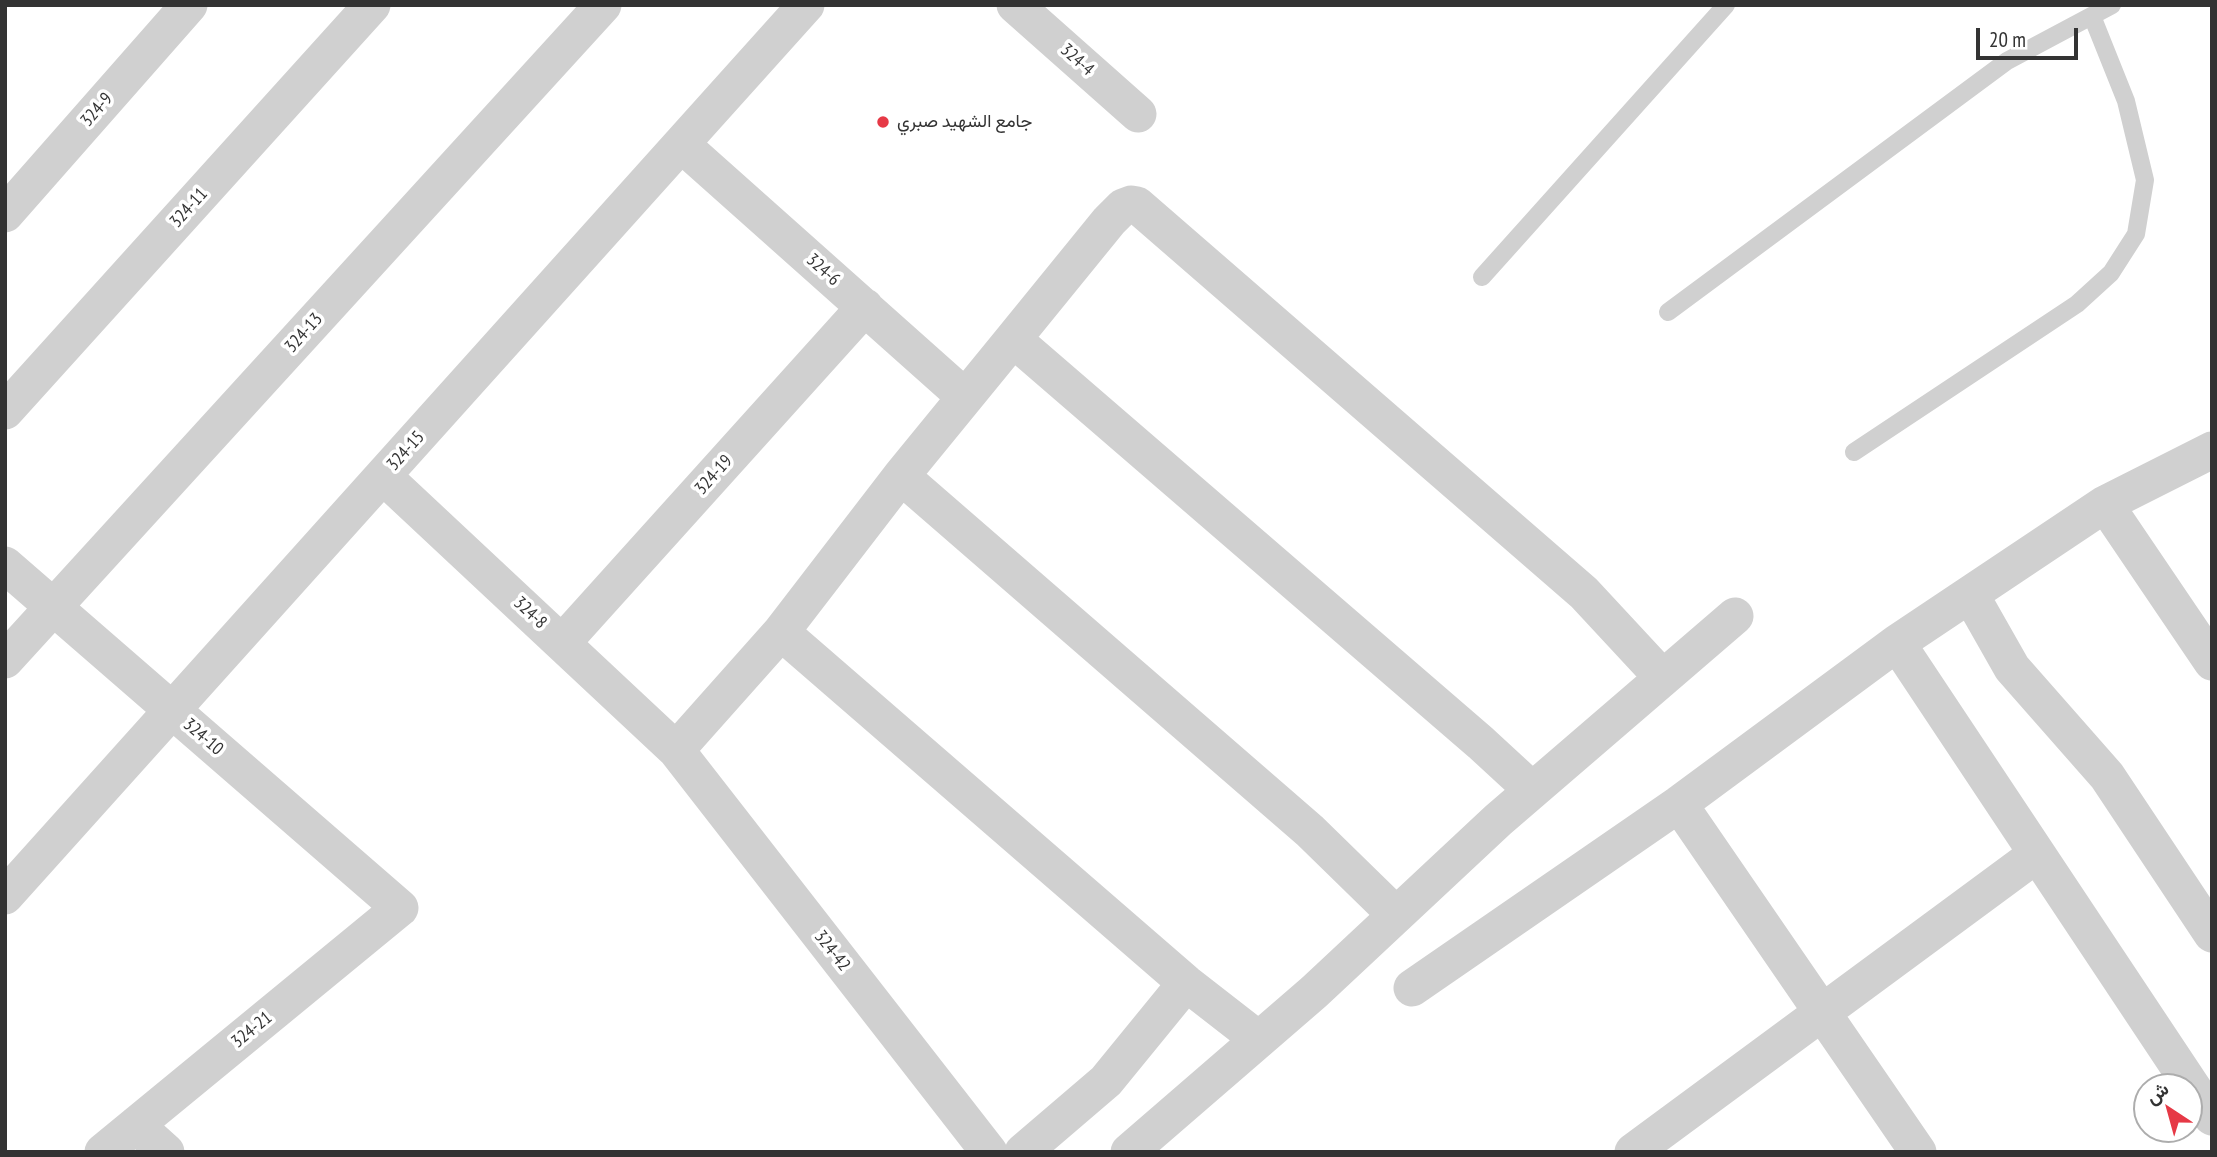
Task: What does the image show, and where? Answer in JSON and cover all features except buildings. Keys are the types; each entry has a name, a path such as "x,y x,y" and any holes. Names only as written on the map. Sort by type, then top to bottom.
{"street":[{"name":"324-9","path":"5,214 189,5"},
{"name":"324-11","path":"5,411 372,5"},
{"name":"324-13","path":"5,660 603,5"},
{"name":"324-15","path":"5,896 806,5"},
{"name":"324-4","path":"1036,12 1138,114"},
{"name":"324-6","path":"681,144 965,397"},
{"path":"676,750 780,632 901,476 1109,220 1123,206 1131,204 1138,205 1584,593 1662,677"},
{"name":"324-19","path":"562,643 865,307"},
{"path":"1013,339 1532,790"},
{"path":"1412,988 1679,804 1898,643 1970,594 2105,504 2212,450"},
{"name":"324-8","path":"383,476 676,750"},
{"path":"901,476 1310,831 1395,914"},
{"path":"2105,504 2212,662"},
{"name":"324-10","path":"5,565 400,908"},
{"path":"1970,594 2012,668 2107,776 2212,934"},
{"path":"1129,1152 1314,992 1395,914 1532,790 1735,616"},
{"path":"780,632 1186,983 1258,1040"},
{"path":"1898,643 2212,1117"},
{"name":"324-42","path":"676,750 989,1152"},
{"path":"1679,804 1918,1152"},
{"path":"1633,1152 2037,854"},
{"name":"324-21","path":"103,1152 400,908"},
{"path":"1023,1152 1106,1081 1186,983"},
{"path":"136,1125 166,1152"}],"lane":[{"path":"1482,277 1726,5"},
{"path":"1668,312 2007,61 2112,5"},
{"path":"1854,452 2077,304 2111,273 2136,234 2145,180 2126,101 2092,16"}],"place":[{"name":"جامع الشهيد صبري","path":"883,122"}]}
